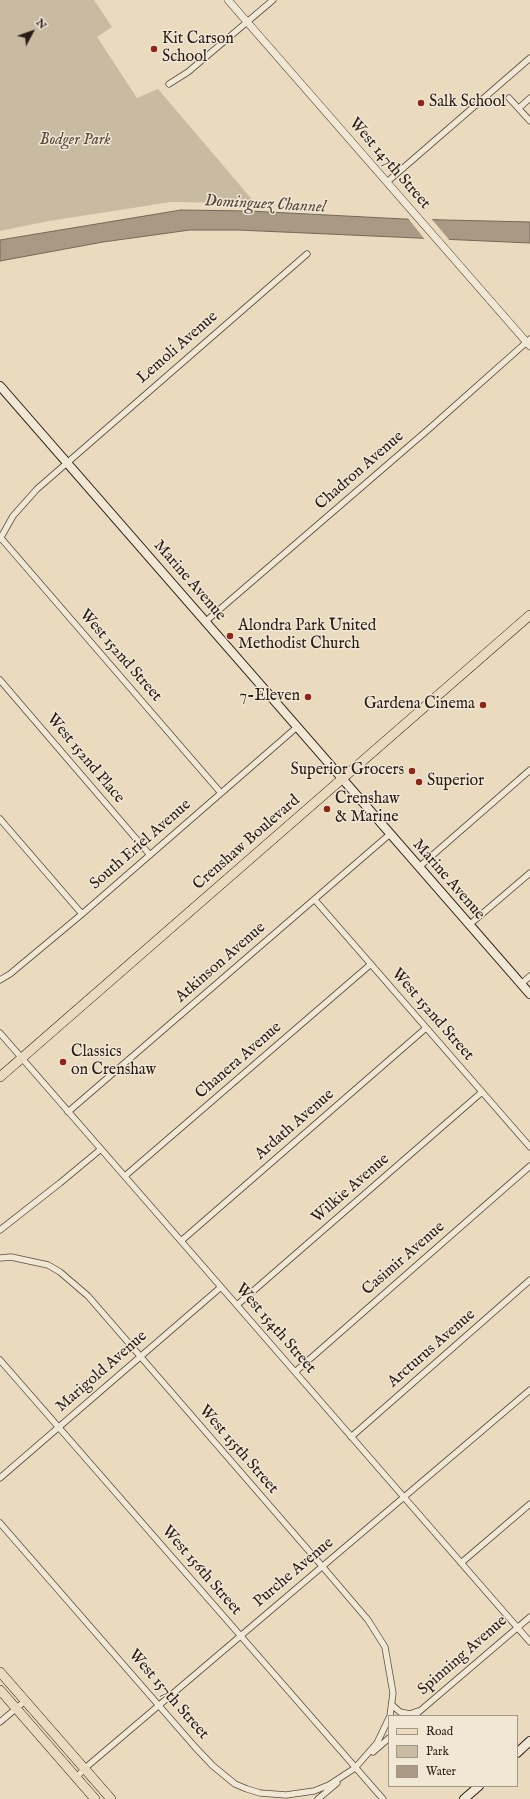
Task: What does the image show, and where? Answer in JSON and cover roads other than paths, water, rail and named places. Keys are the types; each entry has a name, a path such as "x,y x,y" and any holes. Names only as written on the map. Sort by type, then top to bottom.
{"main road":[{"name":"Marine Avenue","path":"0,386 469,926 530,994"},
{"name":"Crenshaw Boulevard","path":"0,1077 343,780 530,615"},
{"path":"0,1672 111,1799"},
{"path":"0,1690 95,1799"},
{"path":"518,1752 530,1741"},
{"path":"464,1799 478,1787"}],"street":[{"name":"West 147th Street","path":"228,0 440,243 529,342"},
{"path":"169,84 188,72 273,0"},
{"path":"387,182 530,58"},
{"path":"509,98 530,121"},
{"path":"519,108 530,98"},
{"name":"Lemoli Avenue","path":"0,538 13,516 28,498 67,462 307,254"},
{"name":"Chadron Avenue","path":"205,622 529,342"},
{"name":"West 152nd Street","path":"0,538 221,793"},
{"name":"West 152nd Place","path":"0,680 150,855"},
{"name":"South Eriel Avenue","path":"0,980 10,974 82,914 297,727"},
{"path":"419,867 530,770"},
{"path":"0,818 82,914"},
{"name":"Atkinson Avenue","path":"68,1112 390,834"},
{"path":"469,926 530,873"},
{"name":"West 152nd Street","path":"315,900 530,1147"},
{"name":"Chanera Avenue","path":"125,1176 371,964"},
{"path":"521,984 530,976"},
{"name":"Ardath Avenue","path":"181,1241 426,1028"},
{"name":"West 154th Street","path":"0,1033 530,1642"},
{"name":"Wilkie Avenue","path":"237,1305 482,1092"},
{"path":"0,1230 101,1149"},
{"name":"Casimir Avenue","path":"295,1372 530,1166"},
{"name":"West 155th Street","path":"0,1258 11,1257 48,1266 60,1272 88,1296 322,1566 368,1620 385,1647 392,1681 392,1705 390,1715"},
{"name":"Arcturus Avenue","path":"351,1437 530,1280"},
{"name":"Marigold Avenue","path":"0,1478 221,1287"},
{"name":"West 156th Street","path":"0,1360 383,1799"},
{"name":"Purche Avenue","path":"77,1778 84,1769 530,1390"},
{"path":"461,1563 530,1504"},
{"name":"West 157th Street","path":"0,1523 160,1704 195,1747 224,1777 247,1790 281,1795 314,1791 329,1785 355,1768"},
{"name":"Spinning Avenue","path":"415,1715 530,1617"},
{"path":"0,1722 25,1701"},
{"path":"392,1705 400,1712 410,1714 422,1710"},
{"name":"West 155th Street","path":"355,1768 377,1743 388,1719"},
{"path":"318,1799 388,1739"},
{"path":"281,1795 286,1799"}],"water":[{"path":"181,210 249,211 404,219 530,222 530,243 238,230 190,230 103,242 0,261 0,240"}],"place":[{"name":"Kit Carson School","path":"154,49"},
{"name":"Salk School","path":"421,103"},
{"name":"Alondra Park United Methodist Church","path":"230,636"},
{"name":"7-Eleven","path":"308,697"},
{"name":"Gardena Cinema","path":"483,705"},
{"name":"Superior Grocers","path":"412,771"},
{"name":"Superior","path":"419,782"},
{"name":"Crenshaw & Marine","path":"327,809"},
{"name":"Classics on Crenshaw","path":"63,1062"}],"park label":[{"name":"Bodger Park","path":"75,141"}],"water label":[{"name":"Dominguez Channel","path":"265,205"}]}
